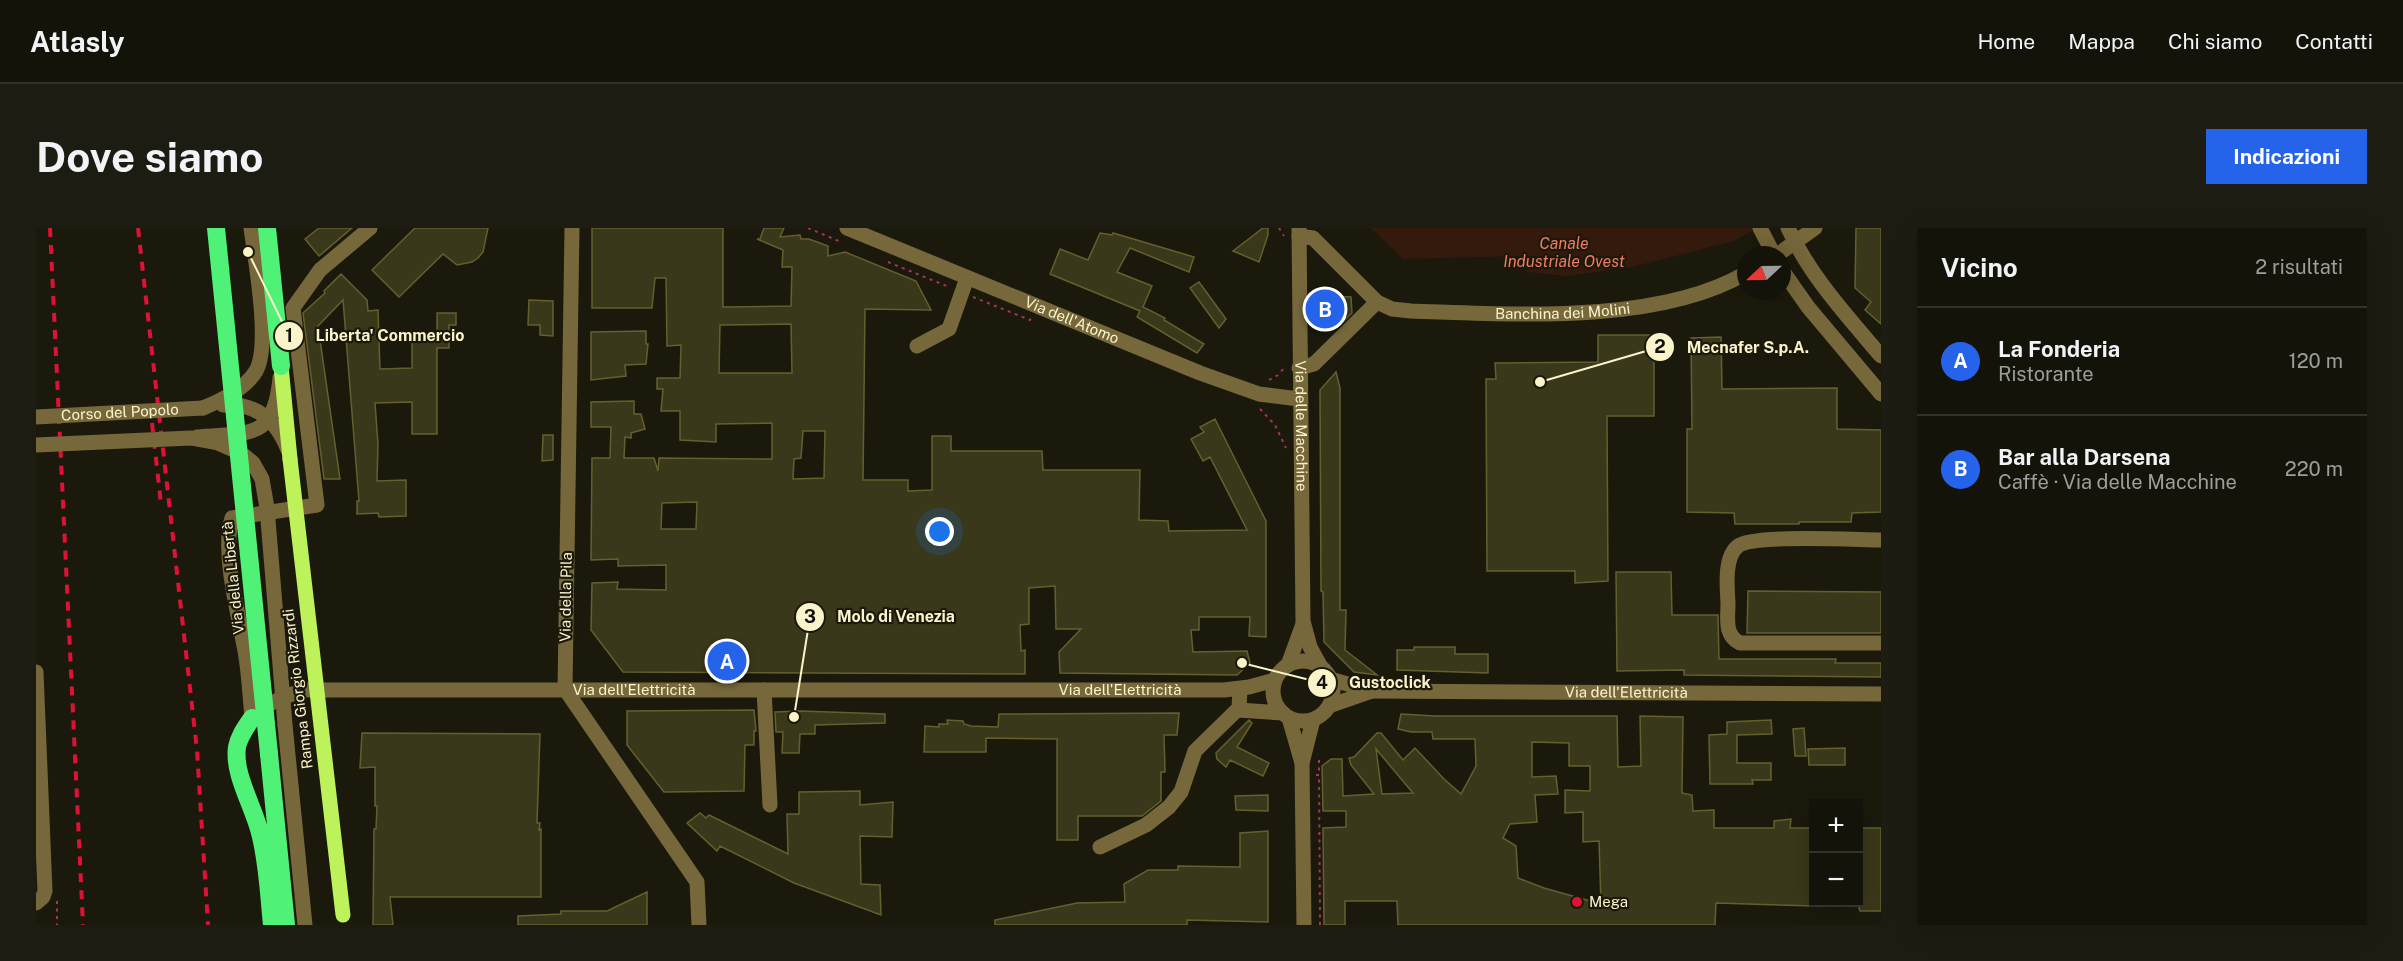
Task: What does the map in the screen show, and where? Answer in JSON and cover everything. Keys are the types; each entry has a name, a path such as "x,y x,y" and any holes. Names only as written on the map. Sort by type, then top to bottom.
{"highway":[{"name":"Via della Libertà","path":"216,228 288,925"},
{"name":"Rampa Giorgio Rizzardi","path":"267,228 281,366"},
{"path":"252,718 242,733 237,747 237,763 265,855 273,925"}],"main road":[{"name":"Rampa Giorgio Rizzardi","path":"281,366 345,923"},
{"path":"269,754 295,925"}],"street":[{"path":"203,408 224,399 245,382 256,370 260,360 263,347 251,228"},
{"path":"270,257 273,228"},
{"path":"252,718 228,530 232,518 317,506 293,308 320,270 370,228"},
{"name":"Via della Pila","path":"565,688 572,228"},
{"name":"Via dell'Atomo","path":"846,228 1200,374 1259,394 1299,399"},
{"path":"1760,228 1770,246"},
{"path":"1788,228 1806,262 1821,283 1881,356"},
{"path":"1788,246 1815,228"},
{"name":"Banchina dei Molini","path":"1295,235 1314,238 1384,307 1411,311 1591,312 1689,298 1737,277"},
{"name":"Via delle Macchine","path":"1295,235 1293,366 1299,399 1303,624 1310,647 1326,673"},
{"path":"917,346 949,329 967,278"},
{"path":"1791,283 1808,307 1881,394"},
{"path":"1293,366 1314,364 1377,302"},
{"name":"Rampa Giorgio Rizzardi","path":"281,366 279,389 269,418 280,433 290,459"},
{"path":"191,438 252,432 261,428 269,418 256,410 239,405 203,408"},
{"name":"Corso del Popolo","path":"36,417 203,408"},
{"path":"191,438 218,443 241,453 253,463 262,479 267,508 305,925"},
{"name":"Corso del Popolo","path":"36,445 191,438"},
{"path":"1881,540 1761,540 1739,544 1730,556 1727,583 1728,631 1733,639 1740,643 1881,644"},
{"name":"Via delle Macchine","path":"1288,665 1303,624"},
{"path":"1238,710 1286,715 1304,721 1313,720 1329,706 1333,692 1326,673 1303,661 1288,665 1275,680 1272,691 1274,701 1286,715 1307,769"},
{"path":"36,672 45,891 43,897 36,903"},
{"name":"Via dell'Elettricità","path":"1326,673 1372,691"},
{"name":"Via dell'Elettricità","path":"252,718 267,705 287,695 306,690 1240,688 1275,680"},
{"path":"565,688 697,882 699,925"},
{"path":"1100,847 1146,825 1169,807 1181,792 1195,751 1238,710 1240,688"},
{"path":"764,690 770,805"},
{"name":"Via dell'Elettricità","path":"1329,706 1372,691 1881,694"},
{"path":"1304,925 1307,769 1313,720"},
{"path":"285,725 290,819 288,925"}],"path":[{"path":"1279,228 1295,235"},
{"path":"1263,382 1293,366"},
{"path":"1255,406 1263,411 1275,425 1285,444 1287,454"},
{"path":"1319,754 1320,925"},
{"path":"1307,769 1319,775"}],"water":[{"name":"Canale Industriale Ovest","path":"1371,228 1757,228 1734,241 1632,267 1567,276 1527,272 1520,256 1403,259"}],"building":[{"path":"319,228 352,228 319,256 305,239"},
{"path":"415,228 488,228 483,252 478,258 472,262 457,265 443,254 399,297 372,270"},
{"path":"592,228 723,228 723,307 791,306 792,267 782,267 783,250 757,239 760,239 764,228 784,228 780,237 800,235 801,239 809,239 828,246 828,256 845,252 916,281 931,310 865,309 863,480 908,480 908,491 932,490 932,436 951,436 951,451 1042,451 1043,470 1140,470 1139,520 1168,521 1169,531 1247,530 1210,457 1203,461 1191,439 1204,432 1200,427 1215,419 1266,521 1266,637 1249,636 1250,617 1199,617 1199,630 1191,630 1193,652 1247,651 1250,663 1237,675 1060,673 1059,652 1081,629 1056,629 1055,586 1029,588 1029,624 1020,625 1021,651 1025,650 1025,674 623,672 591,630 592,583 618,582 617,589 666,590 666,565 618,566 618,559 591,560 592,458 610,458 611,427 591,427 591,402 634,401 634,414 641,414 645,429 631,433 631,438 625,437 624,458 654,458 658,471 659,458 772,459 772,423 716,424 716,442 680,440 680,411 661,411 663,389 657,389 657,378 680,378 681,345 667,346 666,278 655,278 652,308 592,308","holes":["791,324 792,373 719,373 720,325","803,431 825,431 824,478 793,479 794,459 801,458","697,502 696,529 661,529 662,503"]},
{"path":"1263,228 1268,228 1268,235 1259,262 1233,251"},
{"path":"1856,228 1881,228 1881,324 1865,310 1871,302 1855,288"},
{"path":"1100,233 1112,235 1113,233 1194,257 1189,272 1130,248 1117,272 1152,286 1143,307 1165,318 1164,320 1204,344 1197,353 1137,317 1140,311 1050,274 1060,249 1088,260"},
{"path":"341,274 367,300 368,311 378,310 380,369 412,368 412,341 437,341 437,313 456,313 456,325 449,325 449,348 437,348 437,434 412,434 412,402 375,403 378,444 377,481 406,480 406,516 379,517 378,513 357,514 357,501 359,501 343,300 318,326 340,479 324,479 303,313"},
{"path":"1199,282 1226,319 1219,328 1190,288"},
{"path":"1324,296 1351,297 1352,313 1340,325 1329,325 1329,320 1322,321"},
{"path":"529,300 553,301 553,336 540,335 540,325 528,325"},
{"path":"646,331 646,344 648,344 646,364 625,365 626,376 591,380 591,332"},
{"path":"1598,335 1654,335 1654,416 1607,416 1608,581 1575,583 1575,571 1487,571 1486,379 1496,379 1495,363 1598,362"},
{"path":"1721,337 1722,389 1837,388 1837,429 1881,430 1881,512 1852,513 1851,522 1735,524 1734,513 1687,512 1687,429 1692,429 1691,338"},
{"path":"1336,372 1340,388 1340,610 1346,610 1345,650 1377,675 1354,672 1324,642 1323,592 1321,591 1320,390"},
{"path":"543,435 553,435 553,460 542,461"},
{"path":"1616,572 1671,572 1672,615 1718,615 1719,659 1836,659 1835,663 1881,663 1881,677 1684,675 1684,670 1617,671"},
{"path":"1748,591 1881,592 1881,633 1747,633"},
{"path":"1414,647 1455,647 1455,654 1488,654 1488,673 1397,670 1397,650 1414,650"},
{"path":"754,710 756,731 754,731 754,745 745,745 744,791 664,792 627,745 627,711"},
{"path":"775,712 885,714 885,723 815,725 815,734 800,734 799,753 782,753 783,732 776,732"},
{"path":"1179,713 1177,735 1164,735 1165,772 1161,772 1161,801 1142,816 1078,816 1078,840 1057,840 1057,739 986,738 986,752 924,752 925,726 939,727 939,724 948,724 947,720 963,721 964,724 971,726 998,727 999,714"},
{"path":"1401,714 1617,716 1618,767 1641,766 1640,716 1683,717 1682,793 1692,795 1693,811 1714,810 1714,828 1774,828 1774,821 1791,819 1790,828 1809,828 1809,906 1716,903 1715,925 1398,925 1397,901 1345,901 1345,925 1324,925 1323,828 1346,827 1346,811 1323,811 1322,766 1331,759 1342,759 1343,796 1374,794 1351,765 1349,758 1354,757 1377,733 1381,733 1403,760 1415,748 1461,794 1476,766 1475,739 1433,739 1432,732 1411,732 1398,729","holes":["1532,742 1569,743 1569,766 1590,766 1590,791 1565,790 1565,813 1583,812 1583,842 1599,841 1601,904 1518,878 1516,846 1503,838 1510,824 1537,822 1535,795 1558,794 1556,776 1532,777","1376,749 1413,793 1382,794"]},
{"path":"1249,720 1252,723 1237,747 1269,763 1263,776 1230,760 1226,767 1217,759 1216,753"},
{"path":"1771,720 1772,734 1737,735 1737,763 1771,763 1771,780 1752,780 1753,784 1710,784 1709,735 1727,734 1727,722"},
{"path":"1804,728 1806,756 1795,756 1793,729"},
{"path":"362,733 540,734 537,823 540,823 539,830 541,829 541,897 390,897 393,925 373,925 374,829 376,829 377,806 375,806 375,767 360,768"},
{"path":"1845,748 1845,765 1809,765 1808,749"},
{"path":"860,791 860,805 893,802 892,837 860,836 861,884 880,885 881,915 794,883 720,846 717,851 687,823 700,813 706,818 709,815 788,854 787,814 799,814 799,792"},
{"path":"1268,795 1268,811 1236,810 1235,796"},
{"path":"1863,828 1881,828 1881,911 1860,911 1859,907 1863,907"},
{"path":"1268,831 1268,922 1187,920 1187,925 995,925 995,920 1077,903 1125,902 1124,884 1148,870 1178,870 1178,866 1240,867 1240,833"},
{"path":"647,892 647,925 518,925 518,916 561,914 561,911 607,911"}],"railway":[{"path":"50,228 83,925"},
{"path":"138,228 197,750 208,925"},
{"path":"152,423 161,504"}],"place":[{"name":"Liberta' Commercio","path":"248,252"},
{"name":"Bar alla Darsena","path":"1325,309"},
{"name":"Mecnafer S.p.A.","path":"1540,382"},
{"name":"La Fonderia","path":"727,661"},
{"name":"Gustoclick","path":"1242,663"},
{"name":"Molo di Venezia","path":"794,717"},
{"name":"Mega","path":"1577,902"}]}
